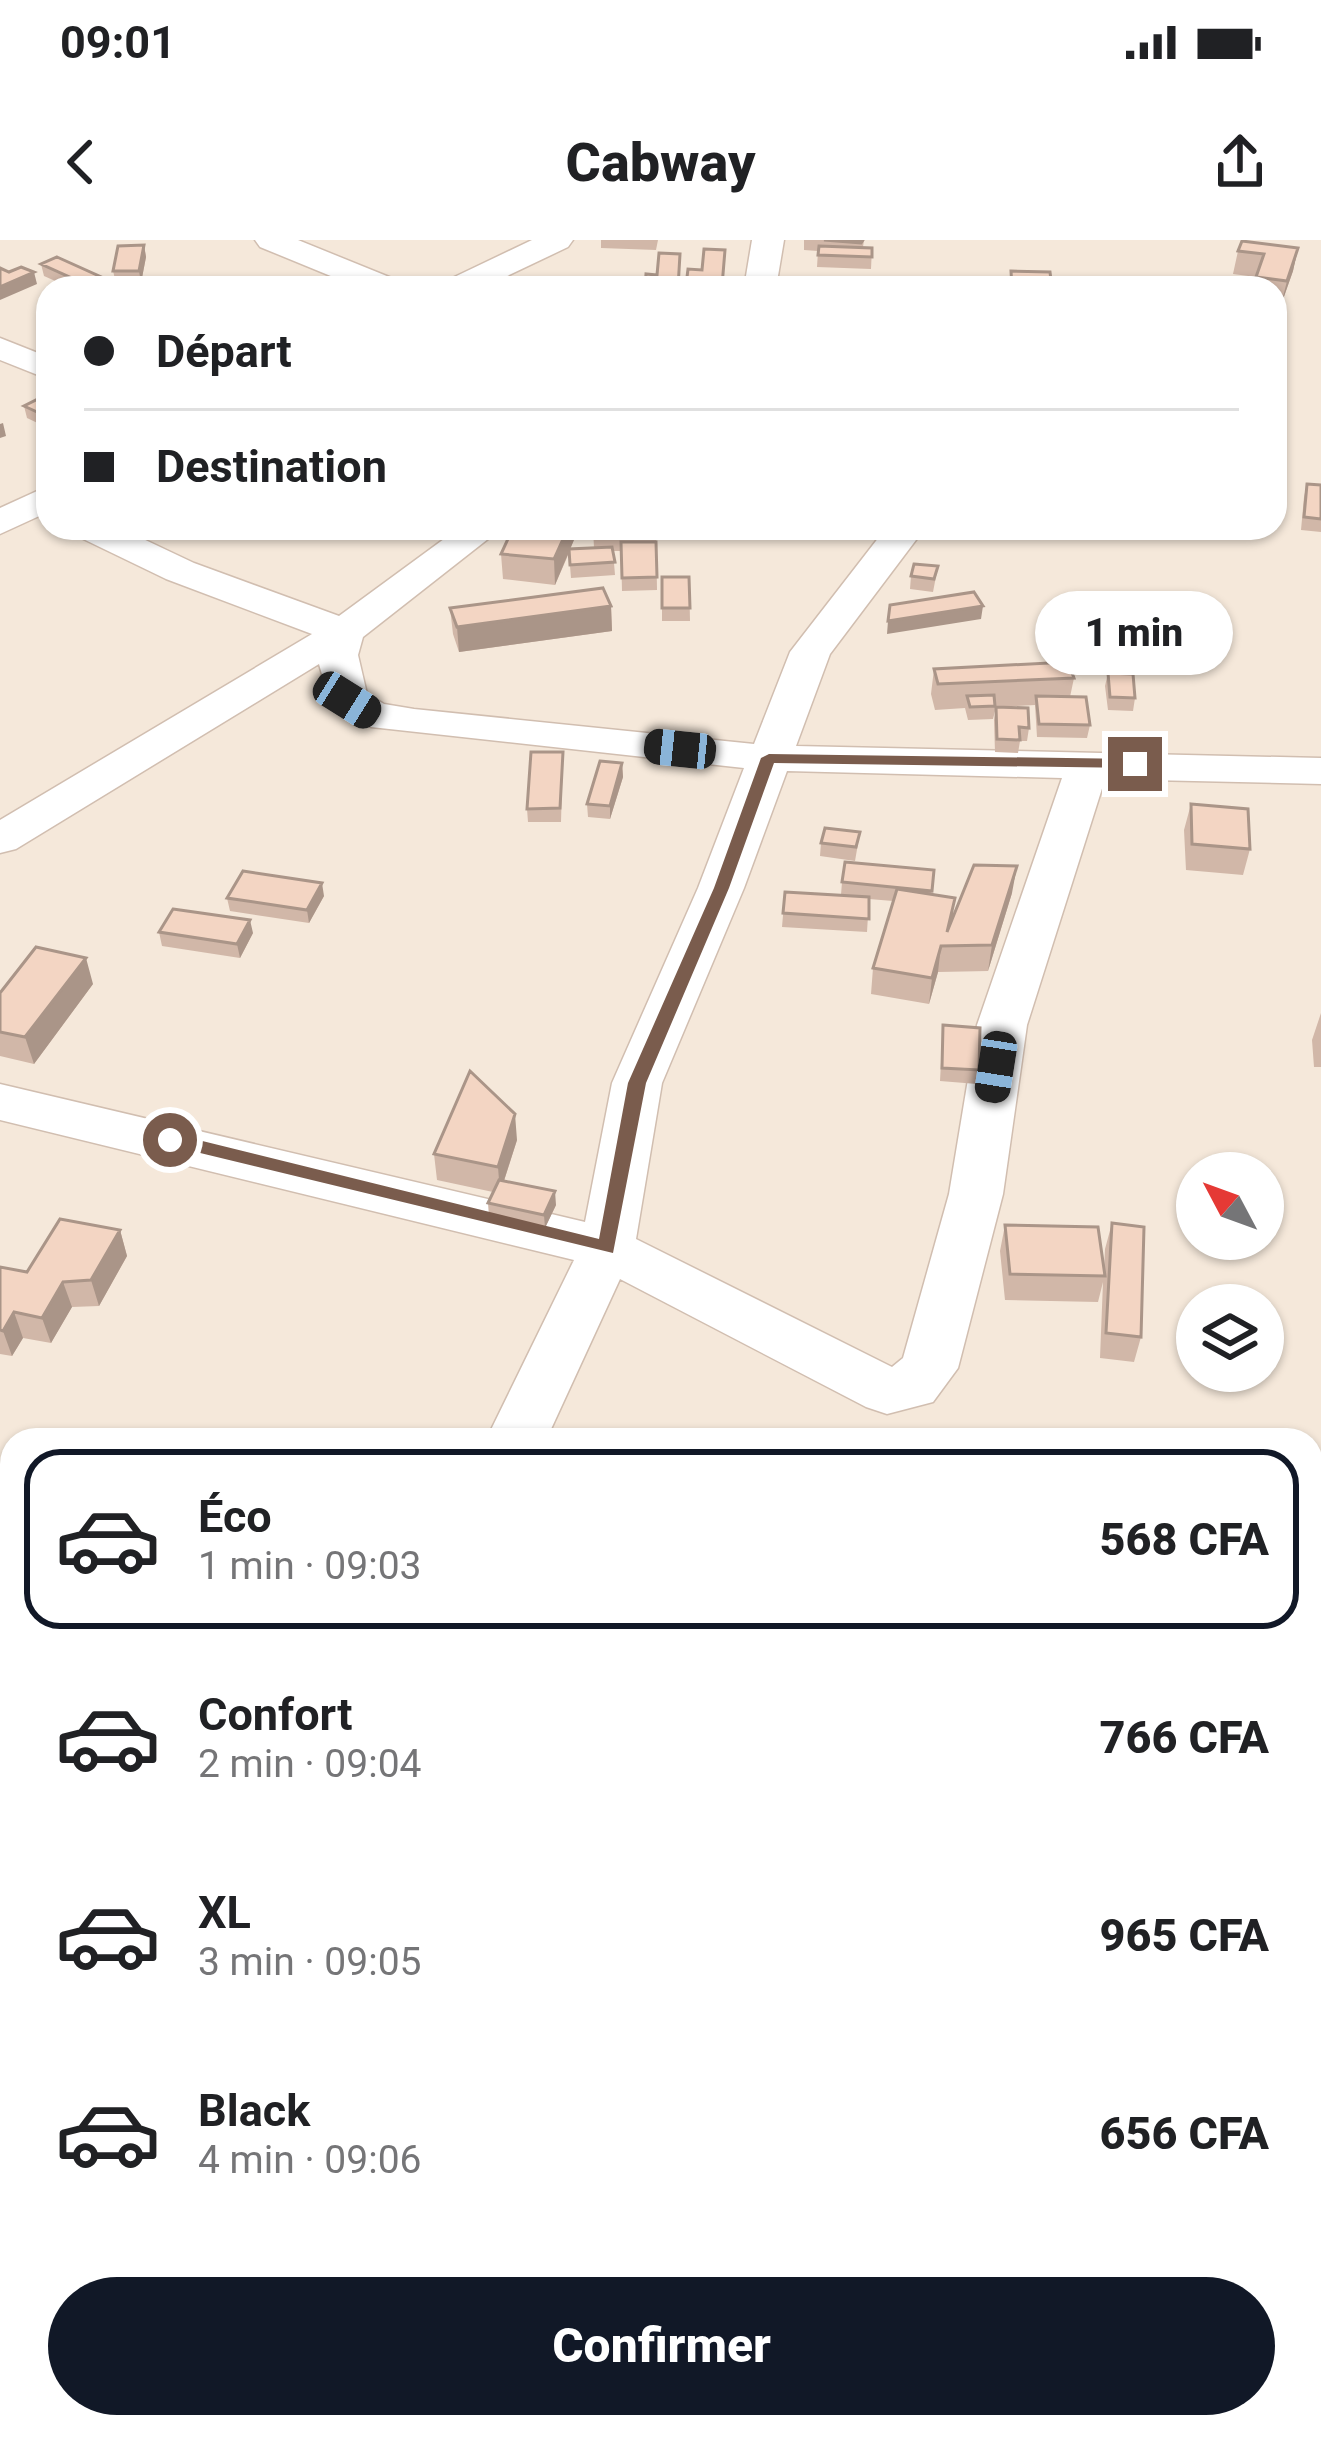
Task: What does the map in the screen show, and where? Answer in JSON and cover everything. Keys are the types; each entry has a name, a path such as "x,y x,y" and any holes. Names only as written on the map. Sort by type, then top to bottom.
{"street":[{"path":"271,240 359,276"},
{"path":"482,276 556,240"},
{"path":"762,276 768,240"},
{"path":"0,348 36,364"},
{"path":"0,523 36,507"},
{"path":"115,540 180,571 344,632"},
{"path":"0,839 344,632 467,540"},
{"path":"522,1428 607,1248 637,1083 722,888 810,652 897,540"},
{"path":"344,632 338,655 347,700 371,715 769,758 1321,771"},
{"path":"0,1102 607,1248 887,1391 912,1386 929,1368 976,1194 1002,1025 1089,762"}],"shaded area":[{"path":"0,240 1321,240 1321,1428 0,1428"}],"building":[{"path":"1242,241 1298,248 1287,281 1287,276 1256,276 1264,254 1238,251"},
{"path":"144,245 139,271 113,271 118,246"},
{"path":"819,246 872,248 872,257 818,255"},
{"path":"704,249 725,250 723,276 687,276 688,269 702,270"},
{"path":"659,253 680,254 679,276 646,276 657,275"},
{"path":"57,257 99,276 68,276 41,264"},
{"path":"21,267 34,272 0,287 0,268 9,272"},
{"path":"1011,271 1050,272 1050,276 1011,276"},
{"path":"1307,484 1321,485 1321,519 1304,517"},
{"path":"507,540 563,540 554,559 501,554"},
{"path":"621,542 656,542 657,577 622,578"},
{"path":"612,547 615,562 570,565 569,549"},
{"path":"914,564 938,566 934,579 911,576"},
{"path":"662,577 689,577 690,608 662,608"},
{"path":"603,588 611,606 457,627 450,608"},
{"path":"974,592 983,606 888,621 890,605"},
{"path":"1135,602 1185,607 1193,645 1134,641"},
{"path":"1068,662 1074,678 938,684 934,669"},
{"path":"1108,673 1133,674 1135,698 1110,697"},
{"path":"994,695 995,706 970,707 967,696"},
{"path":"1036,696 1086,697 1090,725 1039,724"},
{"path":"996,707 1028,708 1029,728 1019,727 1020,740 997,739"},
{"path":"531,752 563,752 560,808 527,809"},
{"path":"600,761 622,763 610,806 587,804"},
{"path":"1191,804 1248,809 1250,849 1192,844"},
{"path":"825,828 860,832 856,847 821,843"},
{"path":"845,862 934,870 932,891 842,882"},
{"path":"974,865 1017,866 992,945 941,946 932,978 873,968 897,889 955,898 947,932"},
{"path":"243,871 322,883 307,910 227,898"},
{"path":"785,892 869,897 869,919 783,913"},
{"path":"173,909 250,920 237,944 159,932"},
{"path":"36,947 86,958 25,1037 0,1032 0,993"},
{"path":"943,1025 980,1028 979,1070 942,1068"},
{"path":"470,1071 515,1114 498,1167 434,1154"},
{"path":"499,1180 555,1191 544,1215 488,1203"},
{"path":"60,1219 120,1230 91,1280 63,1282 42,1318 14,1312 0,1330 0,1267 27,1272"},
{"path":"1112,1223 1144,1227 1141,1337 1106,1333"},
{"path":"1005,1225 1098,1227 1105,1276 1010,1274"}],"route":[{"path":"170,1140 607,1248 637,1083 722,888 769,758 1135,764"}]}
